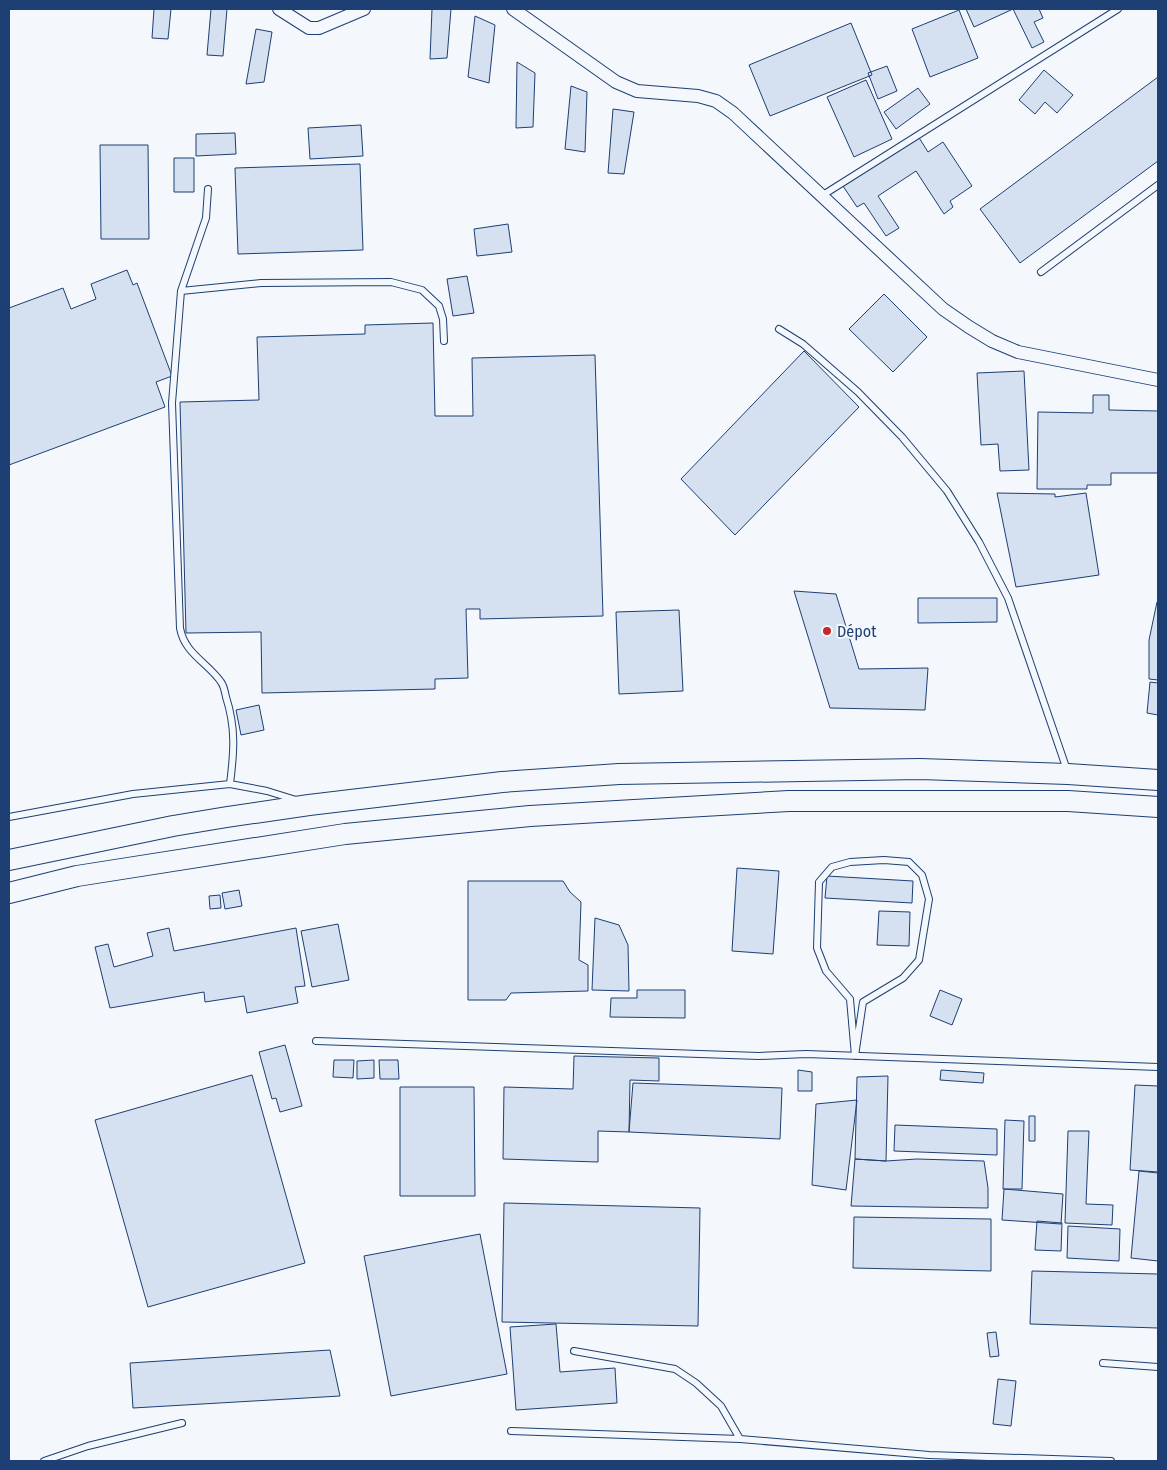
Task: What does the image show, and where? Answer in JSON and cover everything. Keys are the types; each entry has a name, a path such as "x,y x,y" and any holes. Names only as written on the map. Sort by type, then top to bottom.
{"highway":[{"path":"9,860 173,826 308,805 502,782 619,774 920,769 1068,774 1158,780"},
{"path":"9,893 77,876 345,834 530,816 789,801 1068,801 1158,807"}],"street":[{"path":"279,9 309,28 319,28 364,9"},
{"path":"513,9 616,82 637,91 698,96 716,101 734,113 943,309 992,341 1018,352 1158,380"}],"lane":[{"path":"823,195 1118,9"},
{"path":"1041,272 1158,185"},
{"path":"208,189 206,218 181,292 172,403 180,628 182,639 222,683 232,714 235,743 230,784"},
{"path":"181,292 262,283 391,282 422,290 439,306 443,319 444,341"},
{"path":"779,329 803,344 858,392 902,437 947,491 979,542 1008,598 1068,774"},
{"path":"9,817 133,794 230,784 267,790 308,805"},
{"path":"884,860 909,862 922,875 929,899 919,960 903,978 863,1002 855,1056 850,999 826,971 817,948 819,882 832,867 850,862 884,860"},
{"path":"316,1041 759,1056 806,1054 1158,1068"},
{"path":"574,1351 676,1369 696,1383 721,1406 740,1439"},
{"path":"1103,1364 1158,1367"},
{"path":"44,1461 88,1446 182,1423"},
{"path":"511,1431 740,1439 928,1458 1111,1461"}],"building":[{"path":"154,9 171,9 168,39 152,38"},
{"path":"211,9 227,9 223,56 207,55"},
{"path":"432,9 451,9 447,58 430,59"},
{"path":"966,9 1013,9 974,27"},
{"path":"1013,9 1039,9 1043,18 1034,22 1044,42 1032,48"},
{"path":"959,10 978,58 930,77 912,29"},
{"path":"475,16 495,25 489,83 468,77"},
{"path":"851,23 872,75 770,116 749,65"},
{"path":"256,29 272,32 264,82 246,84"},
{"path":"517,62 535,73 533,127 516,128"},
{"path":"887,66 897,91 878,99 868,73"},
{"path":"1044,70 1073,95 1057,113 1045,102 1035,114 1019,100"},
{"path":"1158,77 1158,161 1020,263 980,209"},
{"path":"866,80 892,139 854,157 827,97"},
{"path":"571,86 587,92 585,152 565,149"},
{"path":"918,88 930,104 896,129 884,112"},
{"path":"613,109 634,112 624,174 608,173"},
{"path":"361,125 363,156 310,159 308,128"},
{"path":"235,133 236,154 196,156 196,134"},
{"path":"918,136 928,152 943,142 972,186 950,201 953,207 944,214 916,171 878,196 899,228 886,236 864,203 857,207 843,186"},
{"path":"100,145 148,145 149,239 101,239"},
{"path":"174,158 194,158 194,192 174,192"},
{"path":"360,164 363,250 238,254 235,168"},
{"path":"508,224 512,252 477,256 474,229"},
{"path":"127,270 133,285 137,283 172,376 156,382 165,407 9,465 9,308 63,288 71,309 96,299 91,284"},
{"path":"467,276 474,313 453,316 447,279"},
{"path":"884,294 927,337 893,372 849,329"},
{"path":"433,323 435,416 473,416 472,358 595,355 603,616 480,619 480,609 466,609 468,678 435,679 435,689 262,693 261,632 186,633 180,402 259,400 257,337 365,334 365,325"},
{"path":"804,351 859,407 735,535 681,479"},
{"path":"1024,371 1029,470 1000,471 998,444 981,445 977,373"},
{"path":"1093,395 1109,395 1109,410 1158,411 1158,473 1111,473 1111,485 1087,485 1087,489 1037,489 1038,412 1093,413"},
{"path":"997,493 1055,494 1055,497 1086,493 1099,575 1016,587"},
{"name":"Dépot","path":"794,591 836,594 859,669 928,668 925,710 830,708"},
{"path":"918,598 997,598 997,622 918,623"},
{"path":"1157,602 1158,680 1149,679 1149,640"},
{"path":"679,610 683,691 619,694 616,612"},
{"path":"1150,682 1158,683 1158,715 1147,713"},
{"path":"259,705 264,730 241,735 236,710"},
{"path":"737,868 779,871 773,954 732,951"},
{"path":"827,876 913,881 912,903 825,898"},
{"path":"468,881 563,881 570,892 581,902 579,960 588,965 588,991 511,993 506,1000 468,1000"},
{"path":"239,890 242,906 225,909 222,893"},
{"path":"220,895 221,908 210,909 209,896"},
{"path":"879,911 910,912 909,946 877,945"},
{"path":"595,918 619,925 628,945 629,991 592,990"},
{"path":"338,924 349,980 312,987 301,931"},
{"path":"169,928 174,951 296,928 305,986 295,987 298,1003 247,1013 244,996 205,1002 204,992 110,1008 95,947 108,944 114,967 153,956 147,933"},
{"path":"637,990 685,990 685,1018 610,1017 611,998 637,998"},
{"path":"940,990 962,999 952,1025 930,1016"},
{"path":"285,1045 302,1106 280,1112 276,1098 272,1099 259,1052"},
{"path":"574,1056 659,1058 659,1081 630,1080 629,1132 598,1131 598,1162 503,1159 504,1087 573,1089"},
{"path":"334,1060 354,1060 353,1078 333,1077"},
{"path":"374,1060 374,1078 357,1079 357,1061"},
{"path":"379,1060 398,1060 399,1079 380,1079"},
{"path":"798,1070 812,1072 812,1091 798,1091"},
{"path":"941,1070 984,1073 983,1083 940,1080"},
{"path":"252,1075 305,1263 148,1307 95,1120"},
{"path":"888,1076 886,1161 855,1159 857,1077"},
{"path":"633,1083 782,1088 780,1139 629,1132"},
{"path":"1135,1085 1158,1086 1158,1172 1130,1170"},
{"path":"400,1087 474,1087 475,1196 400,1196"},
{"path":"857,1100 846,1190 812,1185 816,1104"},
{"path":"1029,1116 1035,1116 1035,1141 1029,1141"},
{"path":"1005,1120 1024,1121 1022,1189 1003,1189"},
{"path":"895,1125 997,1129 997,1155 894,1151"},
{"path":"1068,1131 1089,1131 1086,1204 1113,1205 1112,1225 1065,1223"},
{"path":"855,1159 886,1161 917,1159 984,1161 988,1188 988,1208 851,1206"},
{"path":"1139,1171 1158,1173 1158,1261 1131,1258"},
{"path":"1004,1189 1063,1194 1061,1224 1002,1220"},
{"path":"504,1203 700,1208 698,1326 502,1322"},
{"path":"854,1217 991,1219 991,1271 853,1268"},
{"path":"1037,1221 1062,1223 1061,1251 1035,1250"},
{"path":"1068,1226 1120,1229 1119,1261 1067,1258"},
{"path":"480,1234 507,1374 391,1396 364,1256"},
{"path":"1032,1271 1158,1274 1158,1328 1030,1324"},
{"path":"556,1324 560,1372 615,1368 617,1403 516,1410 510,1327"},
{"path":"996,1332 999,1356 990,1357 987,1333"},
{"path":"330,1350 340,1396 133,1408 130,1363"},
{"path":"998,1379 1016,1381 1011,1426 993,1424"}],"place":[{"name":"Dépot","path":"827,631"}]}
